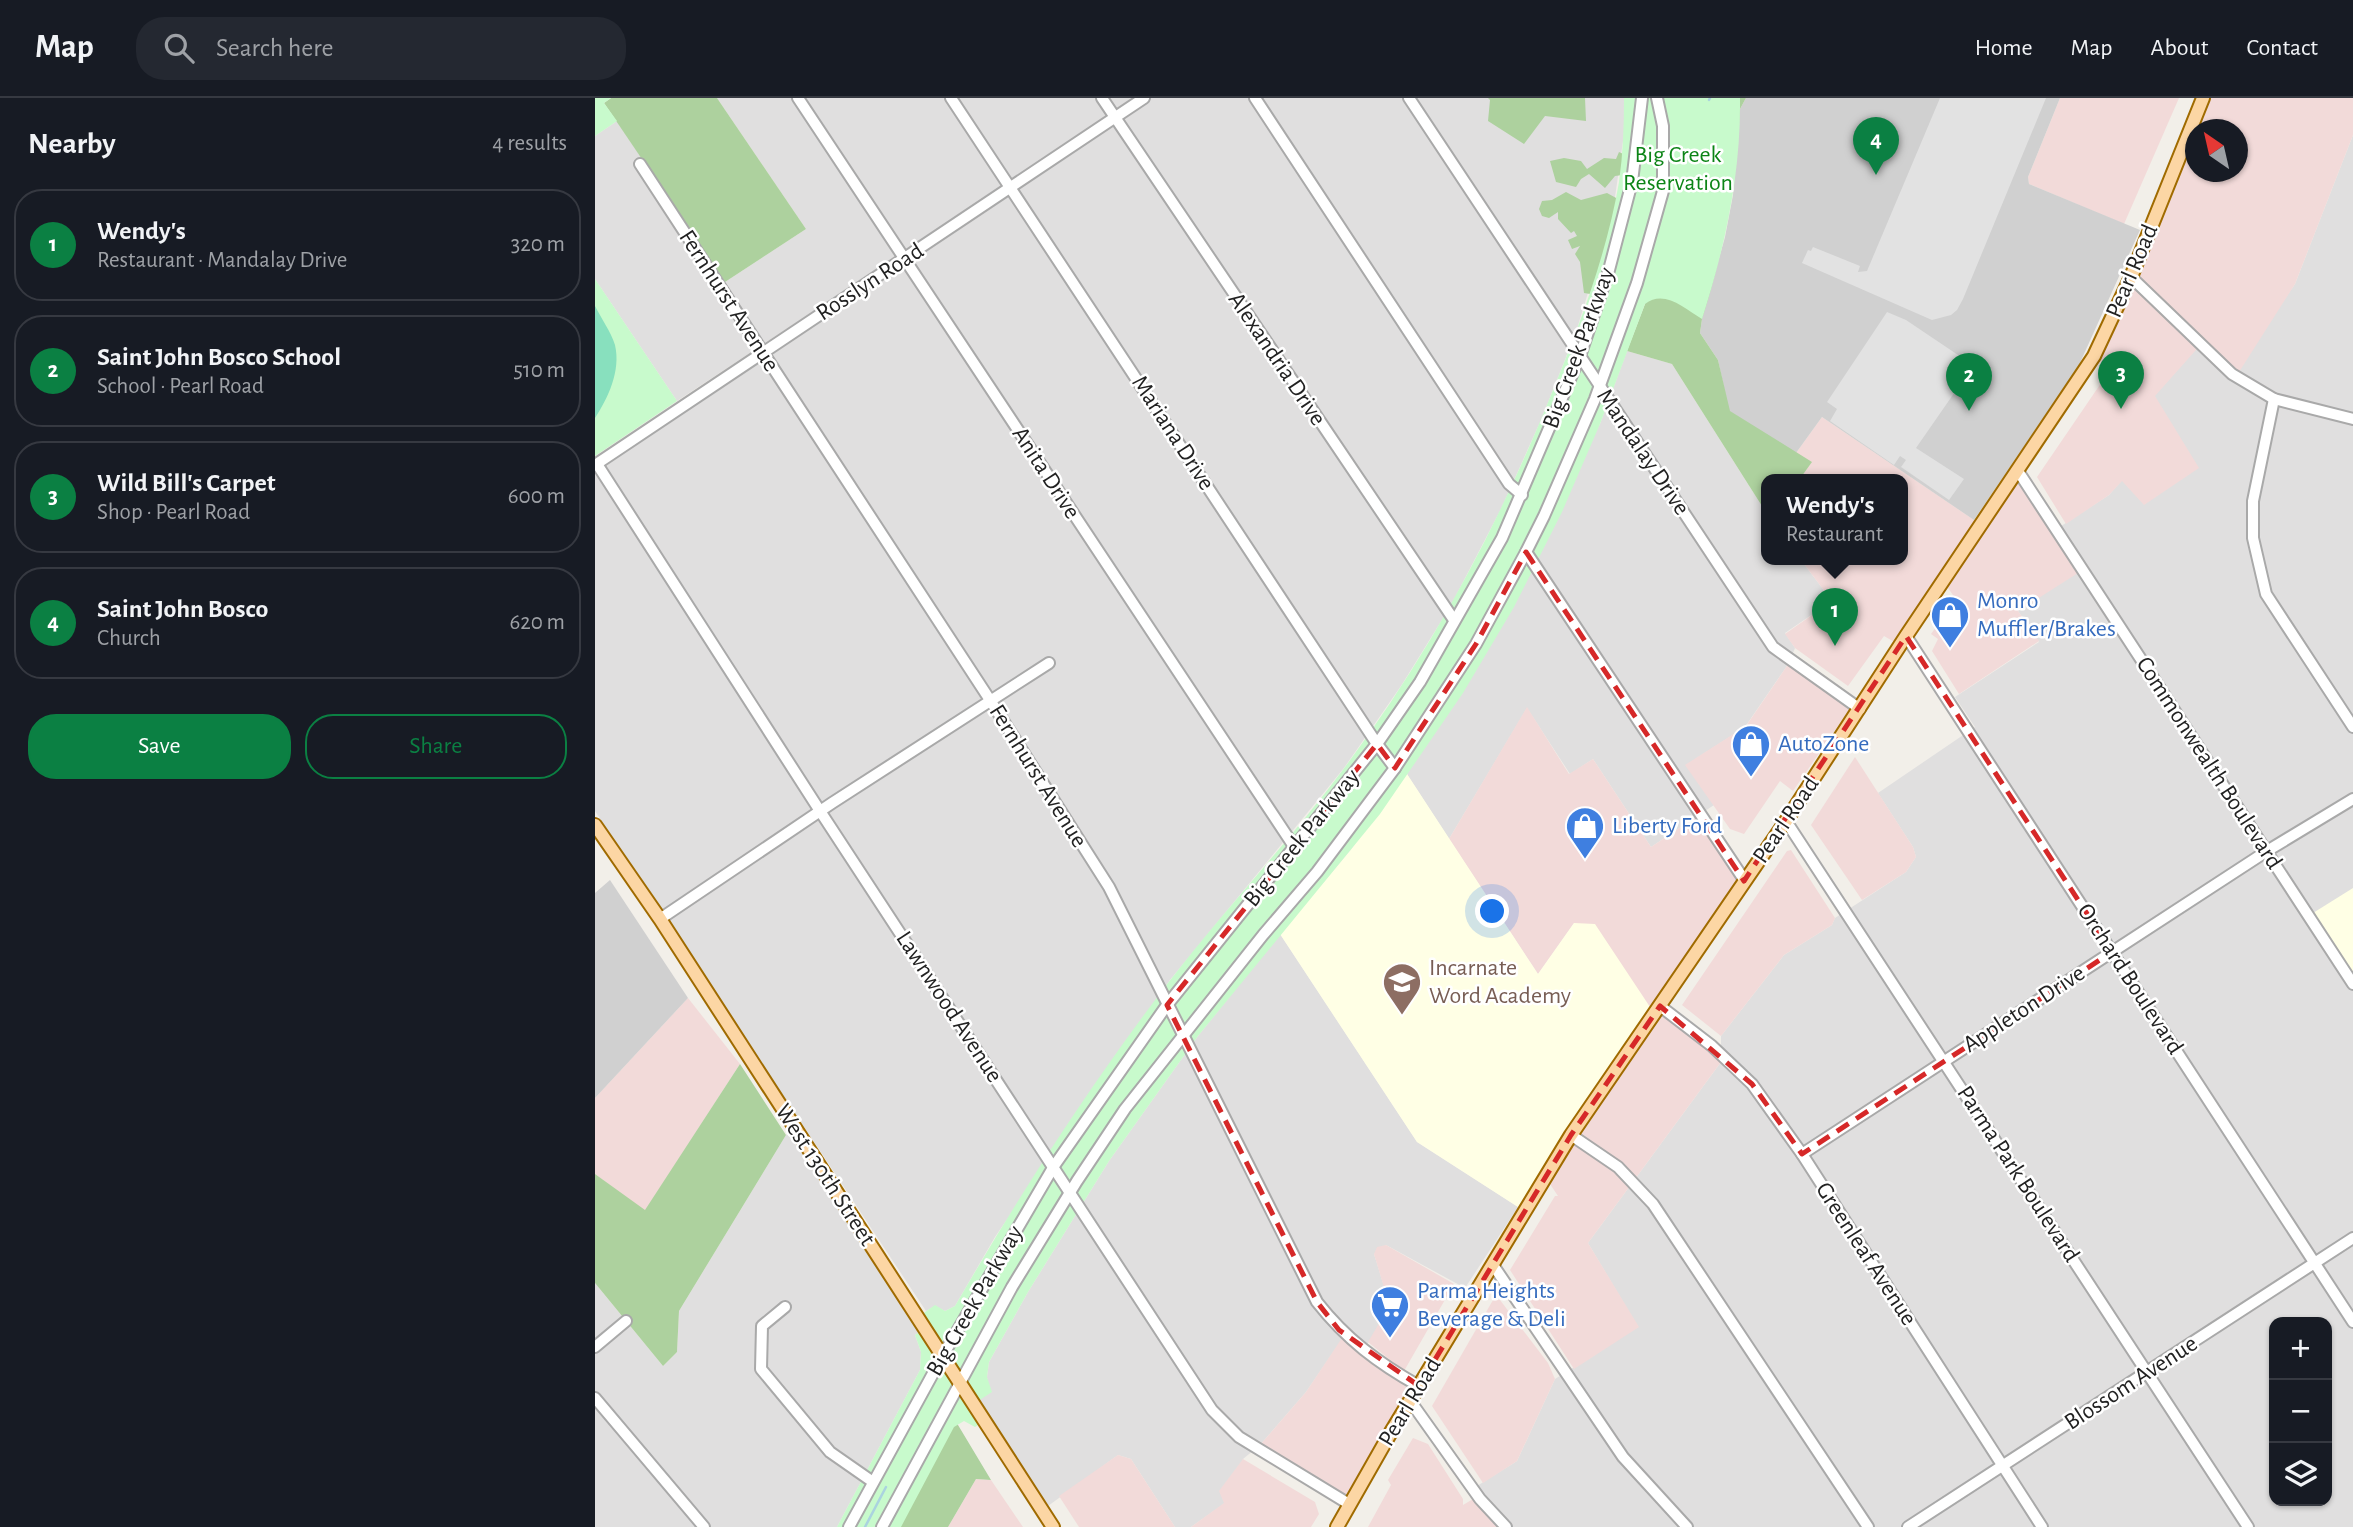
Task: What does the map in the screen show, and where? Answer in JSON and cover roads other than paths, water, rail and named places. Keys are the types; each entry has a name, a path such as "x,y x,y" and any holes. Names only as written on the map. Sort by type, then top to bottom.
{"main road":[{"name":"Pearl Road","path":"1337,1527 1571,1135 1786,821 1906,636 2094,356 2131,277 2203,98"},
{"name":"West 130th Street","path":"595,825 660,919 1053,1527"}],"street":[{"name":"Anita Drive","path":"798,98 1295,848"},
{"name":"Mariana Drive","path":"951,98 1395,768"},
{"name":"Alexandria Drive","path":"1101,98 1454,620"},
{"name":"Rosslyn Road","path":"596,464 1144,98"},
{"path":"1255,98 1509,484 1522,495"},
{"name":"Mandalay Drive","path":"1409,98 1773,647 1860,709"},
{"name":"Big Creek Parkway","path":"849,1527 941,1357 1054,1166 1167,1005 1377,744 1420,682 1502,538 1580,356 1609,270 1632,182 1642,98"},
{"name":"Big Creek Parkway","path":"882,1527 1012,1287 1070,1191 1125,1109 1317,872 1395,768 1476,644 1526,552 1599,386 1637,283 1663,191 1663,126 1657,98"},
{"path":"1640,127 1663,126"},
{"name":"Fernhurst Avenue","path":"640,164 1109,887 1317,1302 1339,1330 1391,1370 1419,1386"},
{"path":"2131,277 2232,374 2274,399 2353,419"},
{"path":"2274,399 2253,501 2253,538 2266,594 2353,727"},
{"name":"Lawnwood Avenue","path":"596,464 1212,1410 1239,1437 1349,1504"},
{"name":"Commonwealth Boulevard","path":"2018,471 2353,984"},
{"path":"1526,552 1745,881"},
{"name":"Orchard Boulevard","path":"1906,636 2353,1322"},
{"path":"660,919 820,811 1049,663"},
{"name":"Appleton Drive","path":"1803,1154 2267,851 2353,799"},
{"name":"Parma Park Boulevard","path":"1786,821 2248,1527"},
{"name":"Greenleaf Avenue","path":"1660,1006 1712,1046 1752,1084 1803,1154 2042,1527"},
{"path":"1571,1135 1618,1167 1653,1204 1868,1527"},
{"name":"Blossom Avenue","path":"1908,1527 2353,1238"},
{"path":"1493,1265 1623,1457 1687,1527"},
{"path":"785,1307 762,1326 761,1369 830,1452 873,1482"},
{"path":"595,1347 626,1321"},
{"path":"595,1398 704,1527"},
{"path":"1411,1402 1480,1499 1506,1527"}],"waterway":[{"path":"865,1527 886,1487"}],"place":[{"name":"Saint John Bosco","path":"1876,175"},
{"name":"Wild Bill's Carpet","path":"2121,409"},
{"name":"Saint John Bosco School","path":"1969,411"},
{"name":"Wendy's","path":"1835,646"},
{"name":"Monro Muffler/Brakes","path":"1950,649"},
{"name":"AutoZone","path":"1751,778"},
{"name":"Liberty Ford","path":"1585,860"},
{"name":"Incarnate Word Academy","path":"1402,1016"},
{"name":"Parma Heights Beverage & Deli","path":"1390,1339"}],"park label":[{"name":"Big Creek Reservation","path":"1678,169"}]}
